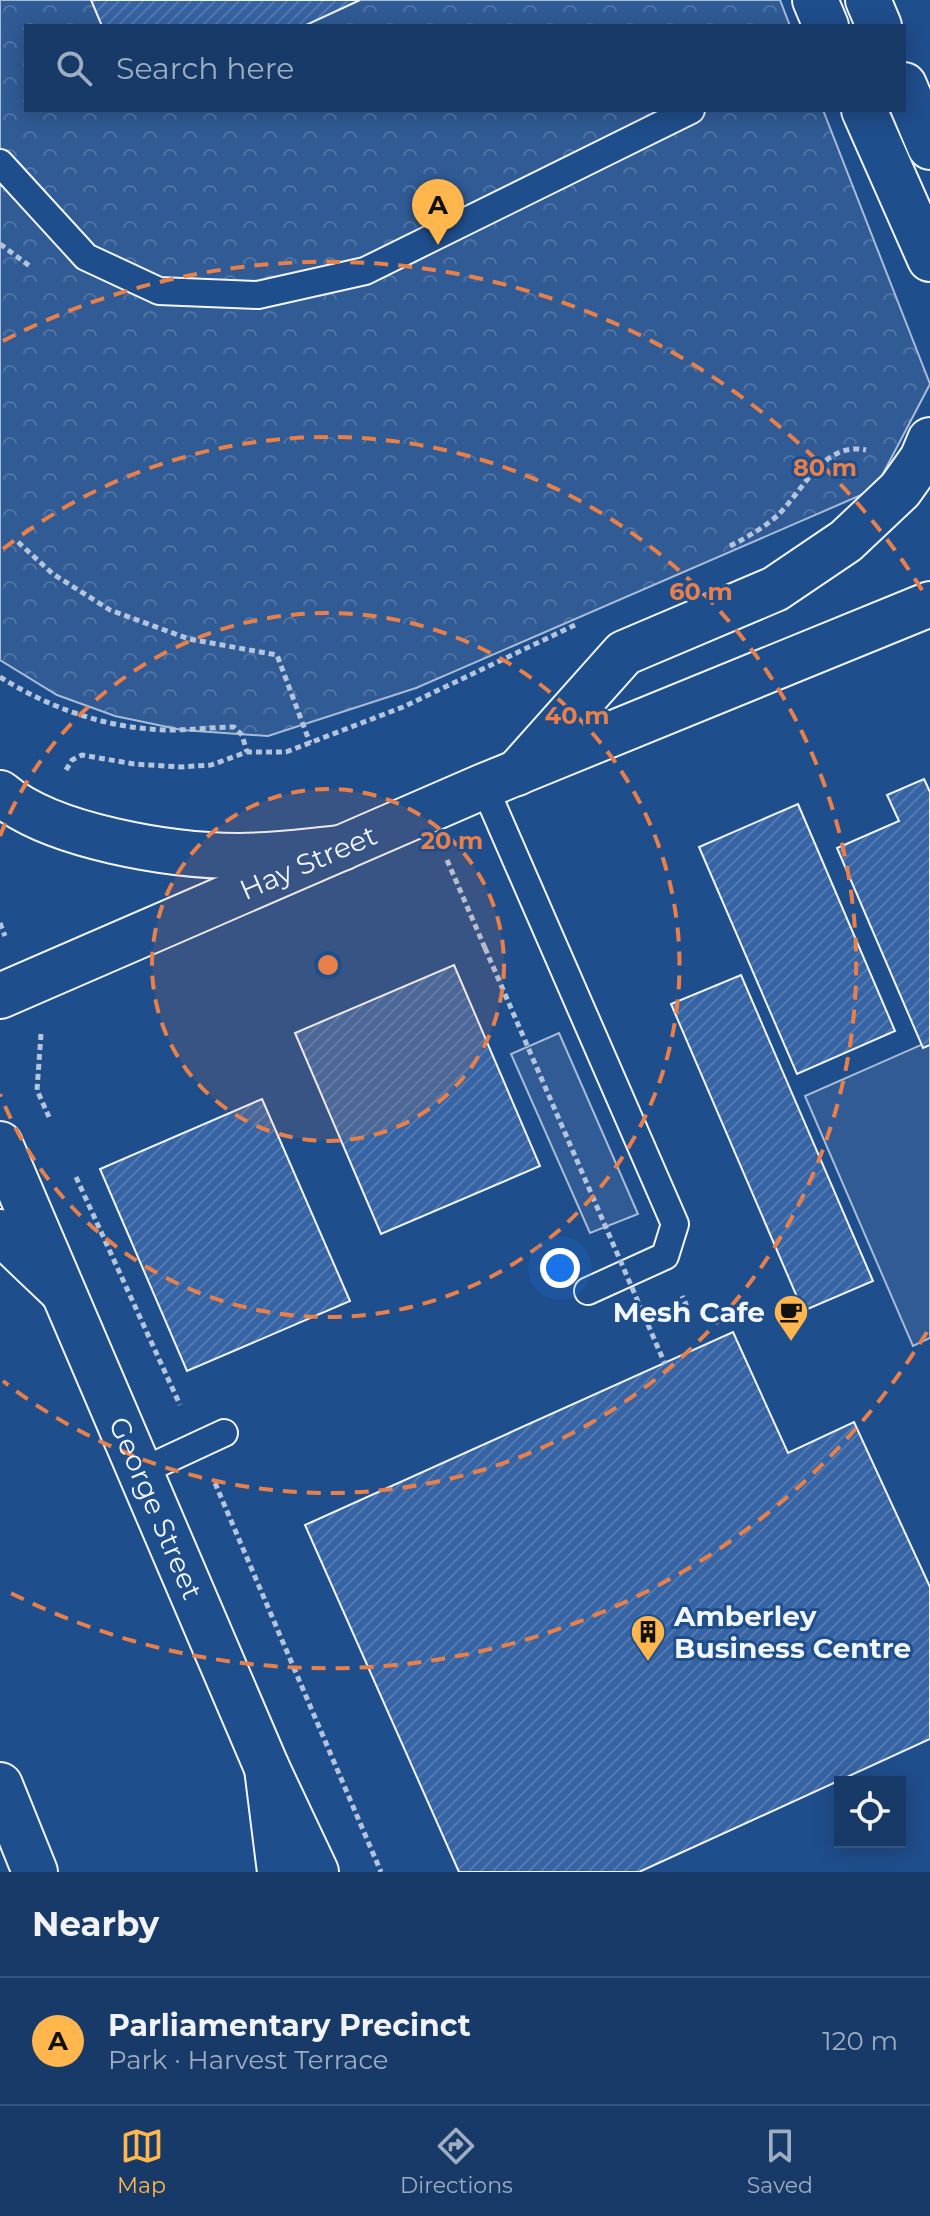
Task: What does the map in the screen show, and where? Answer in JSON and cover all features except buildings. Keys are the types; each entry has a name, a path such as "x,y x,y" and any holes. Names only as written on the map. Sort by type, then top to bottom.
{"main road":[{"path":"815,0 825,24"},
{"path":"906,90 930,147"},
{"path":"865,112 930,259"},
{"path":"500,780 624,653 775,589 846,541 887,504 913,473 930,440"},
{"name":"Hay Street","path":"0,996 426,811 930,604"},
{"path":"0,793 34,817 132,844 238,856 342,848"},
{"name":"George Street","path":"0,1144 267,1768 316,1872"},
{"path":"0,1232 61,1290"},
{"path":"267,1768 280,1872"},
{"path":"0,1785 35,1872"}],"lane":[{"path":"0,163 86,257 159,291 258,295 365,271 687,112"},
{"path":"500,780 675,1224 665,1256 588,1291"},
{"path":"140,1472 224,1433"}],"path":[{"path":"723,550 773,519 829,457 850,448 875,453"},
{"path":"18,542 53,574 110,610 189,639 277,655 310,743"},
{"path":"64,776 72,760 82,755 134,764 181,767 211,765 247,752 286,752 403,707 587,619"},
{"path":"0,677 61,708 116,724 172,730 234,727 242,735 247,752"},
{"path":"426,811 665,1364"}],"shaded area":[{"path":"559,1033 638,1214 590,1233 511,1054"},
{"path":"930,1041 930,1338 913,1346 805,1096"}],"green space":[{"path":"0,0 780,0 789,24 24,24 24,112 824,112 930,384 875,489 416,688 268,736 182,730 115,716 57,695 0,660"}],"place":[{"name":"Parliamentary Precinct","path":"438,245"},
{"name":"Mesh Cafe","path":"791,1343"},
{"name":"Amberley Business Centre","path":"648,1663"}]}
